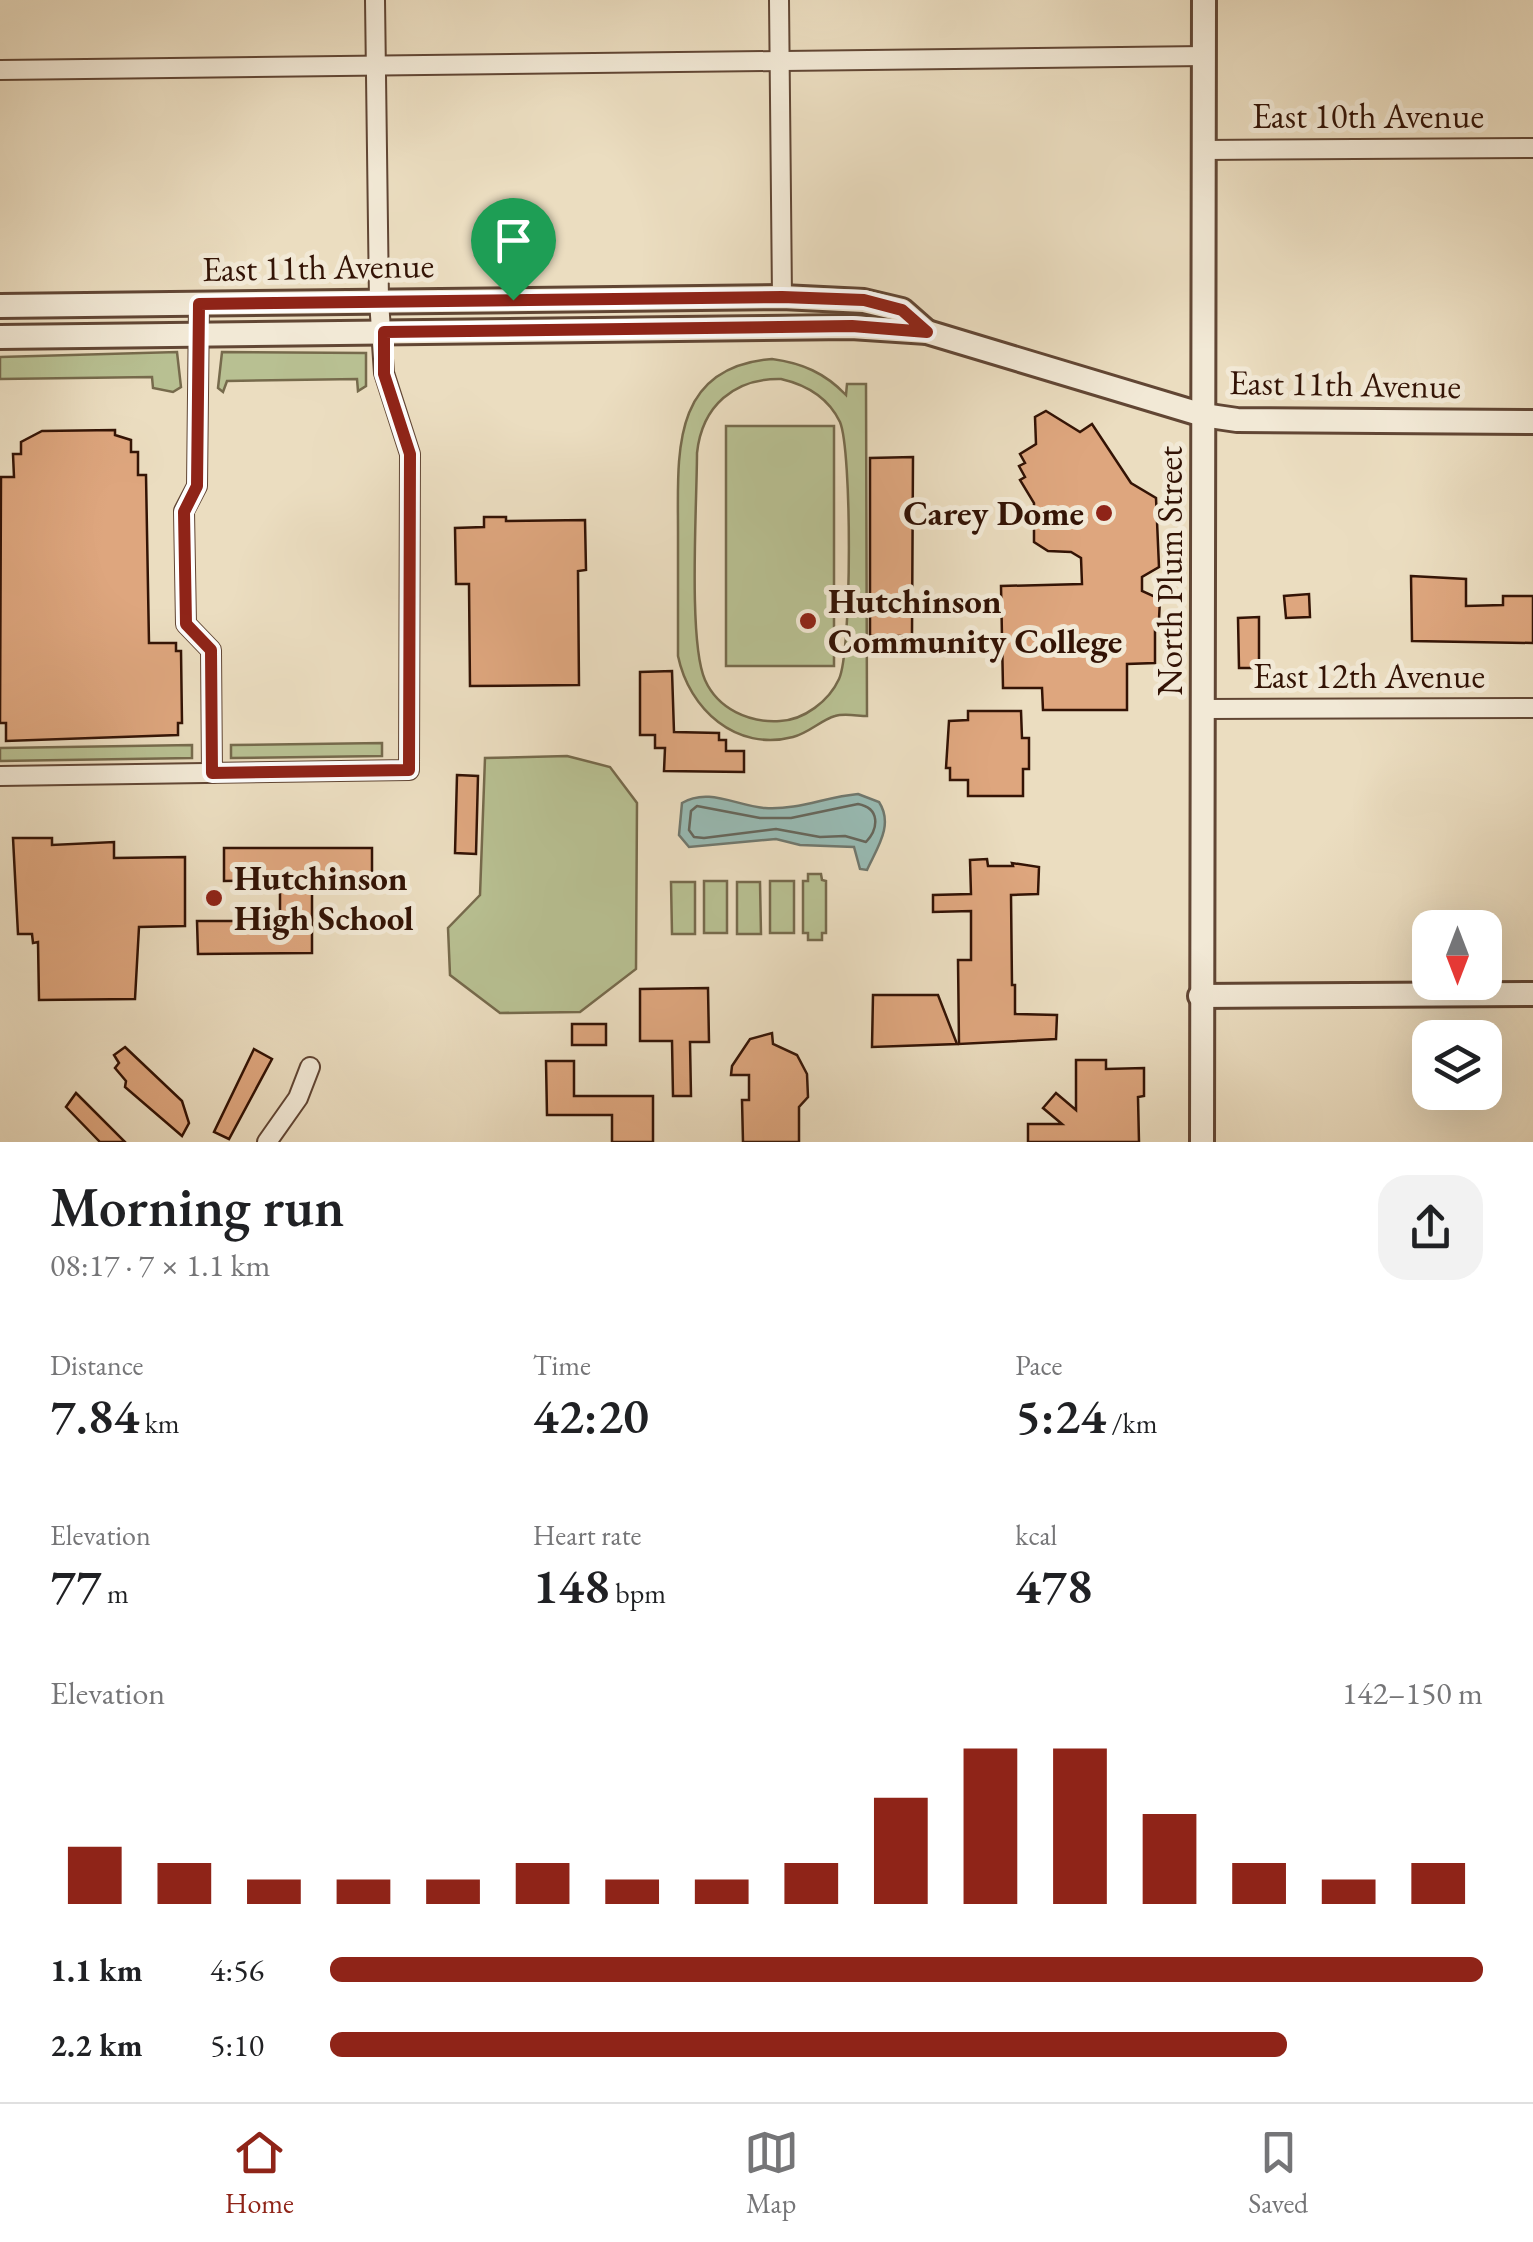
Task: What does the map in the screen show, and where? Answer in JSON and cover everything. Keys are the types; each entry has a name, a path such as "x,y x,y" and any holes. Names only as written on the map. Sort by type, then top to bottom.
{"street":[{"path":"0,776 409,770 410,454 384,374 379,300 374,0"},
{"path":"779,0 782,297"},
{"name":"North Plum Street","path":"1202,1142 1204,0"},
{"path":"0,70 1204,56"},
{"name":"East 10th Avenue","path":"1203,150 1533,148"},
{"name":"East 11th Avenue","path":"0,306 782,297 864,300 902,310 927,332"},
{"path":"199,304 197,486 184,512 186,624 211,650 212,773"},
{"name":"East 11th Avenue","path":"0,337 852,326 927,332 1203,415 1280,422 1533,422"},
{"name":"East 12th Avenue","path":"1205,709 1533,708"},
{"path":"1200,996 1533,994"},
{"path":"267,1142 298,1098 310,1068"}],"green space":[{"path":"177,352 181,387 173,392 153,388 152,377 0,379 0,357"},
{"path":"222,352 366,353 366,386 358,391 357,379 227,381 223,392 218,388"},
{"path":"772,359 793,363 821,375 846,395 847,384 866,384 867,716 835,716 799,735 772,740 734,732 718,722 693,693 678,656 681,445 697,397 714,378 739,366","holes":["764,380 791,382 823,399 840,422 844,440 848,508 846,631 839,679 829,695 798,717 768,721 746,717 726,706 705,680 695,604 697,453 706,421 723,398"]},
{"path":"726,426 834,426 834,666 726,666"},
{"path":"382,743 382,756 231,758 231,745"},
{"path":"192,745 192,758 0,761 0,748"},
{"path":"567,756 610,767 637,803 636,969 580,1012 500,1013 450,975 448,928 480,895 485,758"},
{"path":"808,874 821,874 826,881 826,933 822,933 822,940 808,940 808,933 803,933 803,881 808,881"},
{"path":"704,881 727,881 727,933 704,933"},
{"path":"770,881 794,881 794,933 770,933"},
{"path":"671,882 695,882 695,934 672,934"},
{"path":"737,882 760,882 761,934 737,934"}],"water":[{"path":"858,794 879,802 885,819 867,870 860,869 854,847 800,845 776,839 689,847 679,835 682,803 692,799 712,797 777,808"}],"building":[{"path":"1046,411 1080,432 1092,424 1131,483 1156,498 1159,567 1142,577 1142,591 1160,599 1159,619 1155,622 1155,663 1127,664 1127,710 1043,710 1042,688 1003,688 1001,586 1082,584 1081,558 1071,552 1048,551 1034,542 1034,503 1020,480 1025,477 1019,466 1025,463 1020,454 1036,444 1035,417"},
{"path":"115,430 115,435 131,440 131,452 138,452 138,475 146,475 149,643 176,643 176,651 181,651 182,723 178,723 178,735 6,741 6,723 0,723 1,477 14,477 13,454 21,454 21,442 42,431"},
{"path":"913,457 912,636 870,636 870,458"},
{"path":"484,517 506,517 506,521 585,520 586,570 578,571 579,685 470,686 469,584 456,584 455,528 484,527"},
{"path":"1411,576 1466,579 1466,606 1503,605 1503,596 1533,596 1533,643 1412,641"},
{"path":"1309,594 1310,617 1286,618 1284,596"},
{"path":"1259,617 1259,668 1239,668 1238,618"},
{"path":"672,671 674,732 719,733 719,740 726,740 726,751 744,751 744,772 664,771 665,748 655,748 655,735 640,735 640,672"},
{"path":"968,711 1021,711 1022,738 1029,738 1029,769 1023,769 1023,796 968,796 968,780 950,780 950,768 946,768 949,721 968,720"},
{"path":"457,775 478,776 476,854 455,853"},
{"path":"13,838 52,838 52,845 114,842 114,858 185,857 185,926 139,927 135,999 39,1000 38,942 33,943 32,934 18,934"},
{"path":"224,848 372,848 372,884 312,885 312,953 198,954 197,921 280,921 280,880 224,881"},
{"path":"987,859 988,866 1013,866 1012,863 1039,867 1038,894 1011,895 1012,985 1015,1014 1057,1015 1056,1039 959,1044 958,960 971,960 971,911 933,912 933,895 971,894 970,860"},
{"path":"708,988 709,1042 690,1042 691,1096 673,1096 672,1041 640,1041 640,989"},
{"path":"873,995 938,995 957,1044 872,1047"},
{"path":"572,1024 606,1024 606,1045 572,1045"},
{"path":"772,1033 773,1044 797,1055 807,1074 808,1097 799,1107 799,1142 743,1142 742,1100 749,1100 749,1075 731,1075 732,1066 750,1039"},
{"path":"125,1047 182,1101 189,1123 182,1136 125,1087 126,1081 115,1068 119,1063 114,1055"},
{"path":"254,1049 272,1059 229,1139 214,1132"},
{"path":"1076,1060 1106,1060 1106,1069 1144,1068 1144,1096 1138,1097 1139,1142 1028,1142 1028,1124 1062,1124 1043,1108 1056,1093 1076,1110"},
{"path":"546,1061 574,1061 574,1096 653,1096 653,1142 612,1142 612,1115 547,1115"},
{"path":"76,1093 125,1142 100,1142 66,1107"}],"place":[{"name":"Carey Dome","path":"1104,513"},
{"name":"Hutchinson Community College","path":"808,621"},
{"name":"Hutchinson High School","path":"214,898"}],"route":[{"path":"782,297 864,300 902,310 927,332 852,326 384,332 384,374 394,395 410,454 409,770 212,773 211,650 186,624 184,512 197,486 199,304 513,300 782,297"}]}
